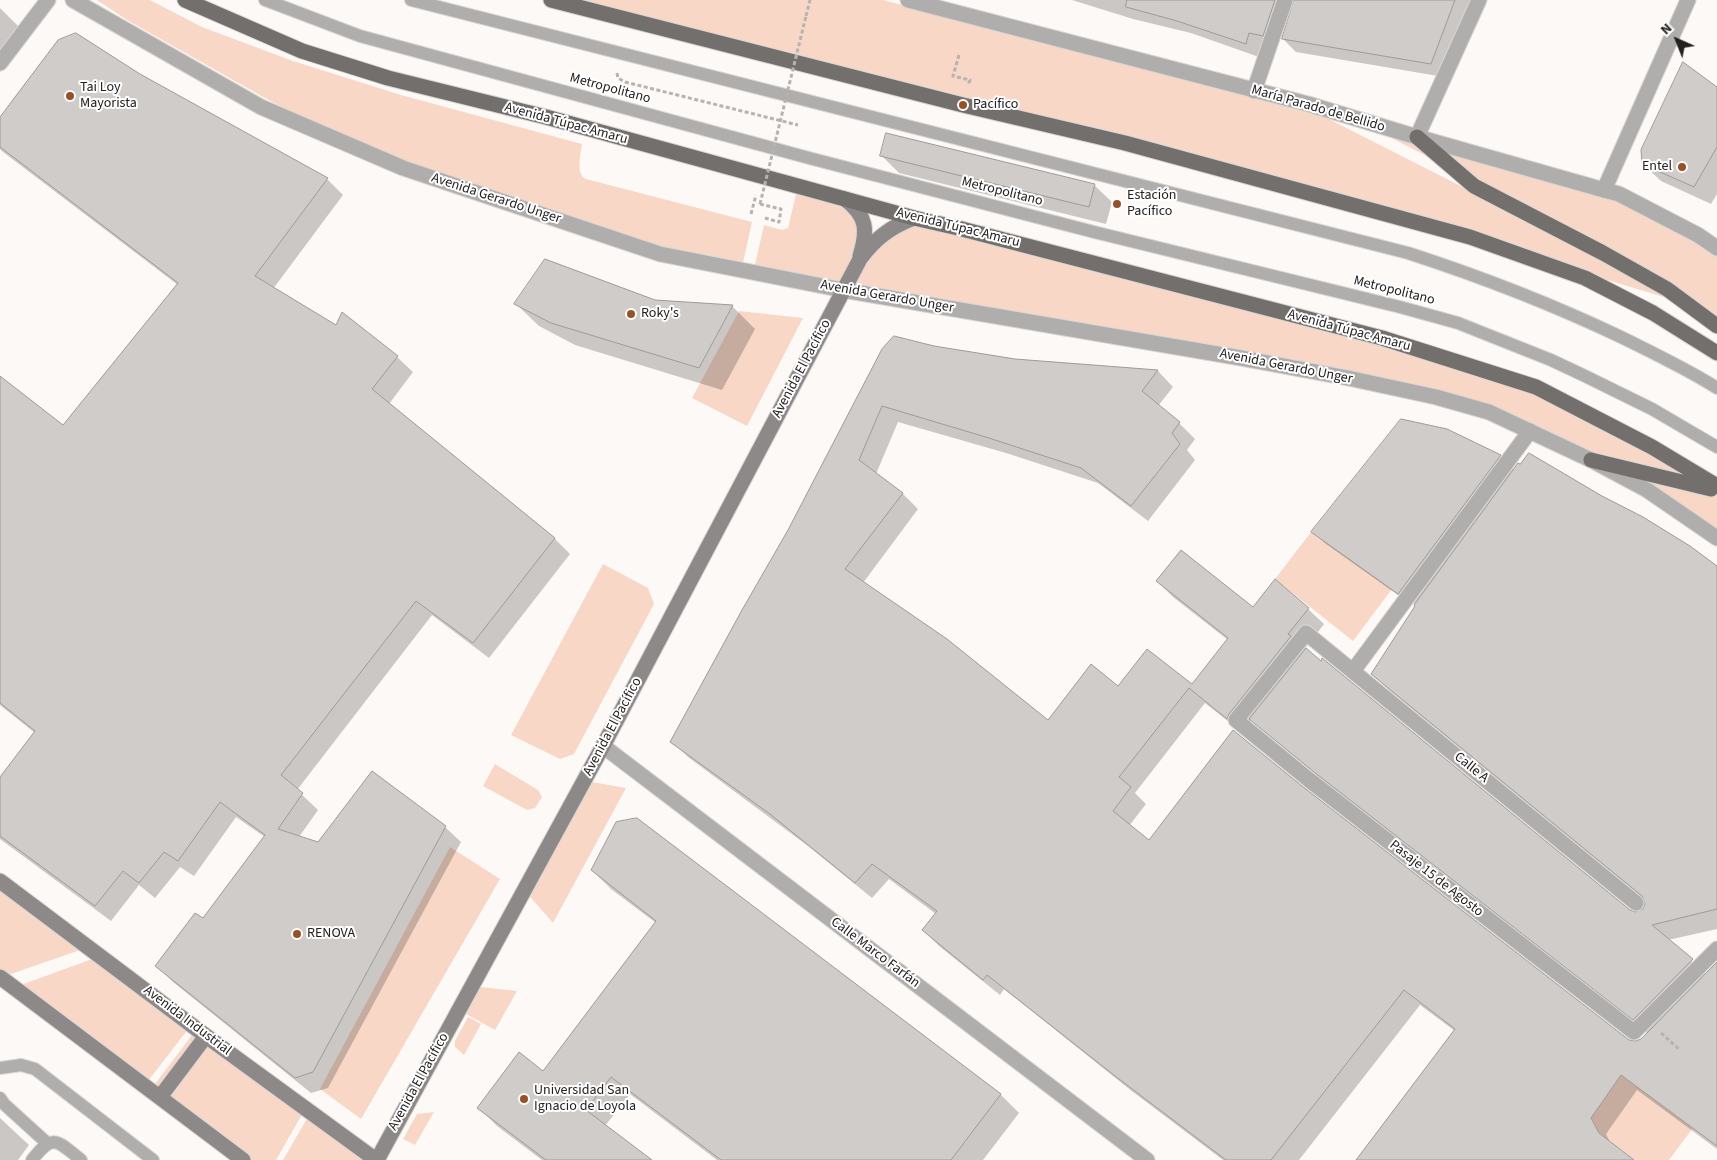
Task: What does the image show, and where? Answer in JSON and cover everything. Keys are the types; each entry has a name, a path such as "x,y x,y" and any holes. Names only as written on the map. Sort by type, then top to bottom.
{"main road":[{"name":"Avenida Túpac Amaru","path":"186,0 302,51 388,78 546,117 914,218 1382,338 1536,387 1652,447 1717,486"},
{"path":"551,0 953,103 1125,143 1470,237 1585,278 1653,313 1717,353"},
{"path":"1417,137 1474,186 1667,289 1717,326"},
{"path":"845,199 858,210 865,226 865,238 855,269"},
{"path":"855,269 864,254 876,240 894,226 914,218"},
{"name":"Avenida El Pacífico","path":"377,1160 603,746 855,269"},
{"path":"1591,460 1717,490"},
{"name":"Avenida Industrial","path":"0,881 206,1036 377,1160"},
{"path":"0,977 242,1160"},
{"path":"160,1098 206,1036"}],"street":[{"path":"0,63 48,0"},
{"name":"Avenida Gerardo Unger","path":"73,0 261,107 403,168 660,254 843,290 1348,378 1489,412 1591,460 1647,490 1717,538"},
{"name":"María Parado de Bellido","path":"908,0 1308,104 1618,194 1717,248"},
{"path":"1254,91 1285,0"},
{"path":"1417,137 1479,0"},
{"path":"1604,190 1688,0"},
{"path":"1353,671 1530,431"},
{"name":"Calle A","path":"1306,633 1636,904"},
{"name":"Pasaje 15 de Agosto","path":"1306,633 1236,720 1308,779 1634,1032 1717,949"},
{"name":"Calle Marco Farfán","path":"603,746 1147,1160"}],"lane":[{"name":"Metropolitano","path":"265,0 360,36 809,158 1458,324 1551,360 1585,376 1652,409 1717,447"},
{"path":"410,0 1408,253 1462,271 1579,317 1674,364 1717,388"},
{"path":"0,1068 21,1065 35,1069 154,1160"},
{"path":"0,1098 4,1104 48,1143"},
{"path":"32,1160 48,1143 54,1142 61,1144 81,1160"}],"path":[{"path":"766,218 779,222 781,209 760,204 810,0"},
{"path":"959,55 953,76 970,80"}],"shaded area":[{"path":"97,0 150,0 202,27 293,61 401,95 582,144 580,168 581,173 586,179 752,222 742,267 660,250 414,167 281,107 127,20"},
{"path":"568,0 883,0 1309,109 1575,244 1670,299 1588,274"},
{"path":"1370,127 1604,194 1695,240 1717,254 1717,321 1584,237"},
{"path":"797,190 848,206 862,234 841,287 754,269 764,225 782,230 788,228"},
{"path":"914,223 1347,333 1535,390 1697,481 1593,455 1490,410 851,288 860,270 880,242"},
{"path":"739,311 803,318 747,426 692,398"},
{"path":"1621,472 1717,494 1717,532"},
{"path":"1311,532 1392,589 1353,641 1275,579"},
{"path":"603,564 648,588 654,604 574,754 560,759 511,735"},
{"path":"495,764 538,790 542,797 535,808 527,810 483,786"},
{"path":"586,781 626,788 553,923 526,892"},
{"path":"450,847 500,879 361,1119 320,1089"},
{"path":"0,887 83,949 5,976 0,972"},
{"path":"95,958 189,1028 148,1081 18,986"},
{"path":"471,986 517,991 495,1030 459,1010"},
{"path":"468,1017 481,1024 464,1055 455,1047 455,1041"},
{"path":"195,1031 304,1111 276,1160 248,1160 152,1088"},
{"path":"1621,1075 1693,1128 1669,1160 1634,1160 1587,1123"},
{"path":"434,1112 415,1145 403,1139 417,1114"},
{"path":"309,1115 372,1160 283,1160"}],"building":[{"path":"1127,0 1275,0 1263,36 1249,33 1246,44 1177,21 1126,7"},
{"path":"1294,0 1455,0 1431,64 1282,39"},
{"path":"76,33 140,74 328,178 255,276 336,325 342,312 398,356 372,389 555,538 473,643 416,601 281,775 303,793 278,829 318,842 372,771 446,826 313,1072 295,1078 155,966 195,913 203,918 265,835 220,802 178,861 164,852 139,883 123,871 95,906 0,836 0,777 35,731 0,703 0,376 63,425 178,283 0,147 0,117 58,40"},
{"path":"1683,62 1717,87 1717,147 1694,187 1642,164 1641,150"},
{"path":"886,133 1095,184 1089,207 880,156"},
{"name":"Roky's","path":"545,259 655,300 733,305 699,368 551,323 514,304"},
{"path":"894,336 934,346 1015,359 1158,370 1142,391 1180,422 1172,433 1180,444 1131,506 1081,468 882,406 859,460 903,493 845,569 947,639 1048,720 1091,664 1118,686 1147,649 1192,684 1228,638 1156,581 1181,550 1253,607 1275,579 1309,608 1288,634 1291,636 1227,719 1189,688 1119,777 1131,787 1113,811 1149,840 1233,730 1302,786 1629,1040 1636,1041 1641,1039 1717,962 1717,1146 1621,1075 1591,1118 1599,1133 1634,1160 1356,1160 1455,1029 1404,990 1271,1160 1226,1160 1115,1076 987,975 983,980 922,930 937,911 872,864 855,883 770,814 670,742 788,530 882,349"},
{"path":"1401,419 1447,429 1501,455 1398,594 1311,532"},
{"path":"1529,453 1602,496 1643,517 1690,546 1717,566 1717,909 1652,925 1693,959 1633,1020 1314,772 1249,719 1306,648 1321,661 1322,658 1630,910 1635,912 1643,909 1645,904 1642,896 1371,674 1414,605 1518,463 1520,464"},
{"path":"637,818 1001,1094 951,1160 721,1160 611,1077 586,1110 652,1160 546,1160 477,1108 519,1052 543,1071 656,921 591,870 616,822"}],"place":[{"name":"Tai Loy Mayorista","path":"70,96"},
{"name":"Pacífico","path":"963,105"},
{"name":"Entel","path":"1682,167"},
{"name":"Estación Pacífico","path":"1117,204"},
{"name":"Roky's","path":"631,314"},
{"name":"RENOVA","path":"297,934"},
{"name":"Universidad San Ignacio de Loyola","path":"524,1099"}]}
